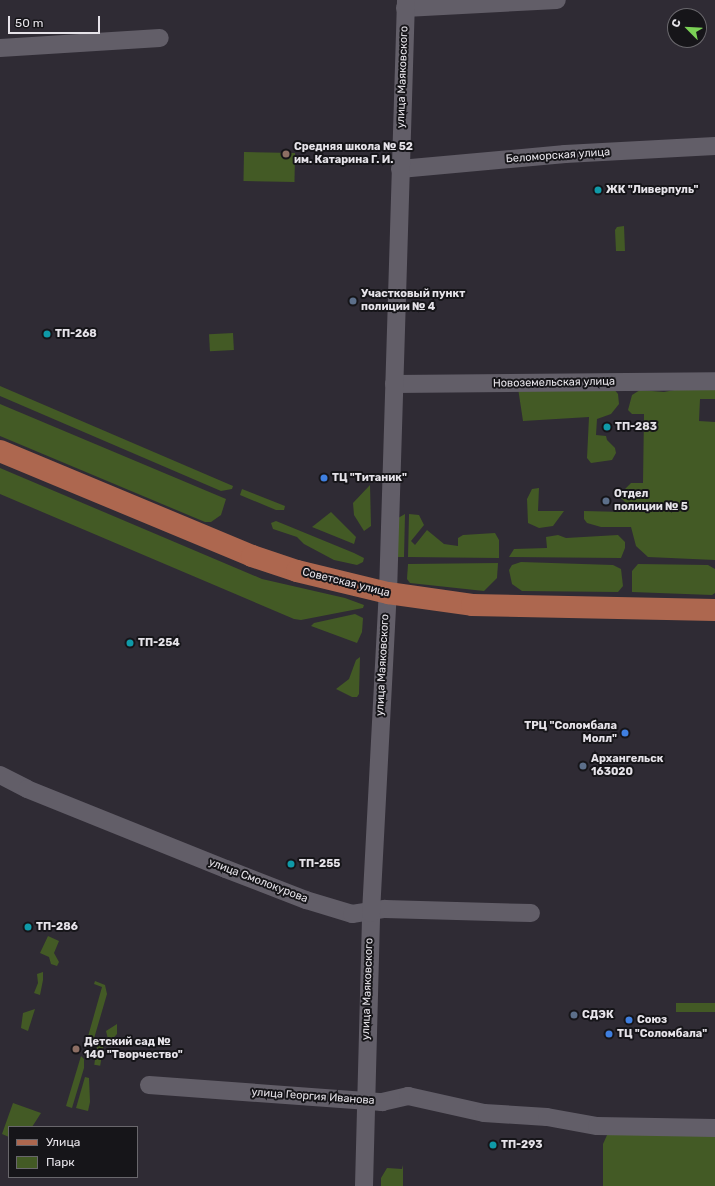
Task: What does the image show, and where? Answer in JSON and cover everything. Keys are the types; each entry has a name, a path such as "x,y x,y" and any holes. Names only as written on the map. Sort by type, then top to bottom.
{"main road":[{"name":"Советская улица","path":"0,451 276,565 388,593 472,605 715,610"}],"street":[{"path":"405,4 557,0"},
{"name":"улица Маяковского","path":"364,1186 365,1100 371,913 388,593 405,4"},
{"path":"0,48 160,38"},
{"name":"Беломорская улица","path":"400,169 565,154 715,146"},
{"name":"Новоземельская улица","path":"394,384 715,381"},
{"name":"улица Смолокурова","path":"0,775 46,797 306,900 352,914 371,913 385,909 531,913"},
{"name":"улица Георгия Иванова","path":"149,1085 382,1102 408,1096 484,1113 547,1117 597,1126 715,1128"}],"green space":[{"path":"244,152 295,153 294,182 243,181"},
{"path":"624,226 625,251 616,251 615,230 617,227"},
{"path":"233,333 234,350 210,351 209,334"},
{"path":"715,382 715,399 700,399 699,421 715,422 715,560 648,557 636,546 631,527 601,527 587,523 584,519 584,511 624,512 627,504 621,498 622,492 631,483 643,483 644,414 632,414 628,410 632,395 640,390 664,392"},
{"path":"0,386 233,486 232,489 221,491 0,396"},
{"path":"518,388 613,388 618,394 619,404 611,414 597,419 596,435 606,436 607,440 615,448 616,453 612,460 591,463 587,458 589,417 523,421"},
{"path":"0,404 226,499 221,515 211,522 205,522 0,436"},
{"path":"0,468 262,579 345,598 364,605 363,608 301,620 294,619 0,494"},
{"path":"370,485 371,526 364,531 354,515 353,503"},
{"path":"539,488 538,511 564,511 553,526 539,528 528,523 527,499 532,489"},
{"path":"242,489 285,506 284,510 276,510 240,495"},
{"path":"331,512 356,537 354,544 312,527"},
{"path":"405,514 404,557 395,557 398,518"},
{"path":"409,514 419,515 424,525 411,541 415,545 427,530 444,544 458,546 458,538 463,535 495,533 499,540 499,558 408,557"},
{"path":"276,521 354,553 364,558 363,562 357,565 334,560 304,544 297,537 273,529 271,523"},
{"path":"558,535 566,538 618,535 625,542 625,548 621,558 509,557 514,549 547,548 546,537"},
{"path":"521,562 613,565 621,569 623,586 618,592 522,591 512,584 509,570 512,565"},
{"path":"498,563 497,578 484,591 410,583 407,579 408,564"},
{"path":"638,564 708,565 715,569 715,593 712,595 632,592 632,571"},
{"path":"355,614 363,618 362,632 357,643 311,626 314,623"},
{"path":"360,657 359,694 357,697 352,697 336,689 349,679 356,660"},
{"path":"48,936 59,941 54,953 59,962 57,966 51,964 49,957 40,953"},
{"path":"43,972 40,995 34,993 38,983 37,974"},
{"path":"95,981 105,985 107,994 93,1042 87,1040 102,987 94,984"},
{"path":"676,1003 715,1003 715,1012 676,1012"},
{"path":"35,1009 28,1031 21,1028 23,1013"},
{"path":"117,1024 117,1034 109,1043 106,1031"},
{"path":"98,1041 104,1042 100,1066 94,1065"},
{"path":"81,1056 84,1059 84,1068 72,1108 66,1106"},
{"path":"85,1077 89,1078 90,1102 88,1111 76,1108"},
{"path":"13,1103 41,1113 33,1126 8,1126 8,1137 2,1134"},
{"path":"715,1132 715,1186 603,1186 603,1144 608,1133"},
{"path":"403,1165 403,1186 381,1186 381,1178 387,1168 402,1169"}],"place":[{"name":"Средняя школа № 52 им. Катарина Г. И.","path":"286,154"},
{"name":"ЖК \"Ливерпуль\"","path":"598,190"},
{"name":"Участковый пункт полиции № 4","path":"353,301"},
{"name":"ТП-268","path":"47,334"},
{"name":"ТП-283","path":"607,427"},
{"name":"ТЦ \"Титаник\"","path":"324,478"},
{"name":"Отдел полиции № 5","path":"606,501"},
{"name":"ТП-254","path":"130,643"},
{"name":"ТРЦ \"Соломбала Молл\"","path":"625,733"},
{"name":"Архангельск 163020","path":"583,766"},
{"name":"ТП-255","path":"291,864"},
{"name":"ТП-286","path":"28,927"},
{"name":"СДЭК","path":"574,1015"},
{"name":"Союз","path":"629,1020"},
{"name":"ТЦ \"Соломбала\"","path":"609,1034"},
{"name":"Детский сад № 140 \"Творчество\"","path":"76,1049"},
{"name":"ТП-293","path":"493,1145"}]}
